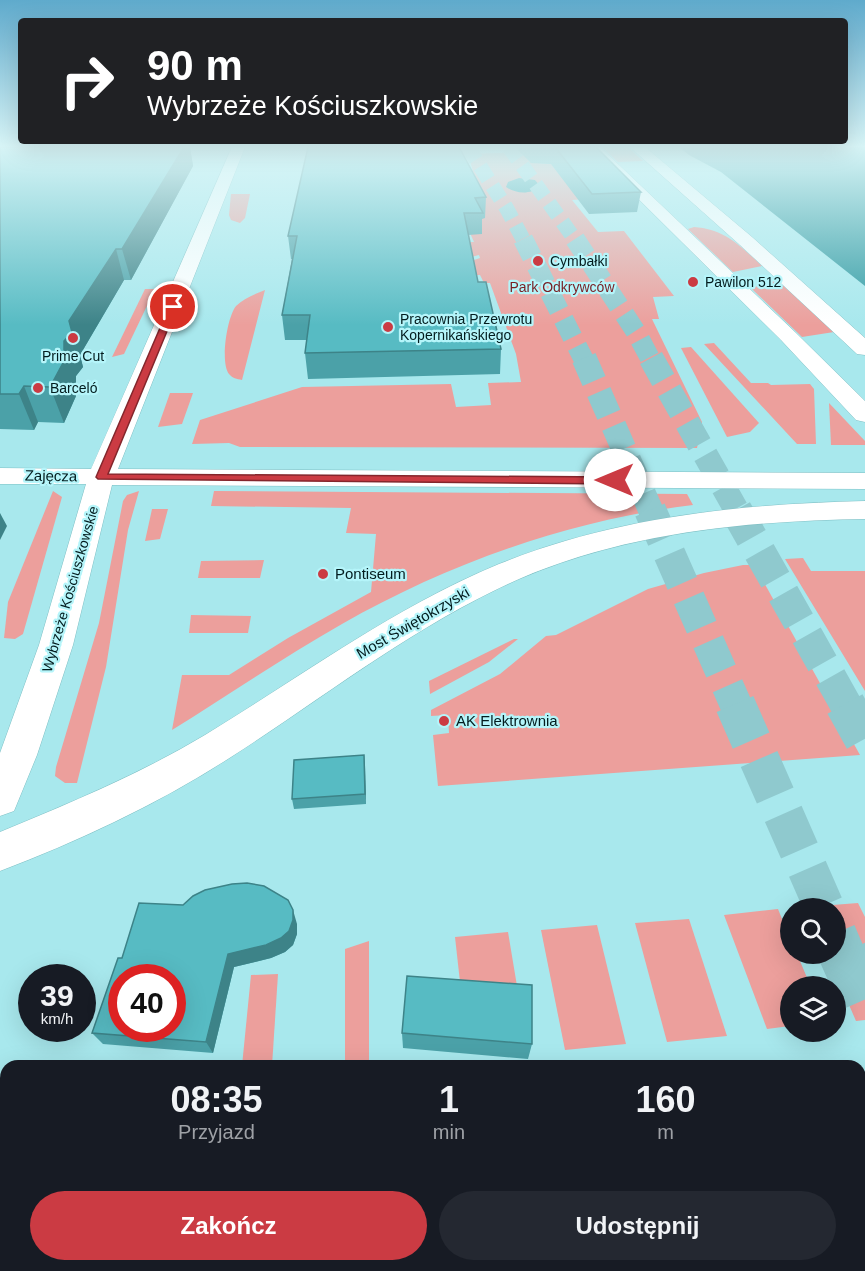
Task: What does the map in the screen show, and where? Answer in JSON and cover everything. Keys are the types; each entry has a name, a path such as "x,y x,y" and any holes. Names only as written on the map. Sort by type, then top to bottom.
{"street":[{"name":"Wybrzeże Kościuszkowskie","path":"0,799 18,755 56,645 101,477 213,206"},
{"path":"654,206 788,336 865,415"},
{"path":"705,206 865,349"},
{"name":"Zajęcza","path":"0,476 101,477"},
{"path":"101,477 865,481"},
{"name":"Most Świętokrzyski","path":"0,852 80,818 158,780 217,747 312,682 410,622 511,571 577,548 685,523 797,511 865,510"}],"green space":[{"path":"230,206 247,206 245,218 240,223 231,220"},
{"name":"Park Odkrywców","path":"483,206 577,206 598,232 624,231 674,296 653,297 659,319 652,319 702,422 697,448 240,447 229,443 192,444 200,420 302,387 451,384 456,407 491,405 488,383 521,382 516,354 490,283 484,283 480,275 446,276 468,262 480,258 479,255 467,258 428,243 474,242 462,215 484,209"},
{"path":"705,228 723,235 739,245 762,266 733,272 688,229"},
{"path":"770,279 779,281 834,332 802,337 752,289"},
{"path":"145,289 155,289 124,354 112,357"},
{"path":"265,290 242,380 236,379 229,374 225,360 230,320 239,303"},
{"path":"714,343 751,383 810,384 814,389 816,444 797,444 704,344"},
{"path":"691,347 759,423 750,432 727,437 681,348"},
{"path":"170,393 193,393 182,424 158,427"},
{"path":"829,403 865,441 865,445 831,445"},
{"path":"53,491 62,497 23,634 15,639 4,638 8,602"},
{"path":"139,491 128,530 106,667 77,783 65,783 55,776 56,767 99,623 123,501 127,495"},
{"path":"214,491 687,494 693,505 601,521 556,533 468,563 383,602 342,624 172,730 182,675 229,675 288,638 371,592 376,534 346,533 351,508 211,506"},
{"path":"152,509 168,509 160,539 145,541"},
{"path":"803,558 811,571 865,571 865,691 785,559"},
{"path":"264,560 260,578 198,578 201,561"},
{"path":"749,565 757,570 860,755 438,786 433,735 449,733 448,715 431,716 431,710 500,674 546,636 556,635 648,589"},
{"path":"191,615 251,616 248,633 189,633"},
{"path":"518,639 489,662 430,694 429,681"},
{"path":"858,903 865,917 865,1020 856,1021 846,998 846,976 837,976 831,964 846,964 846,904"},
{"path":"778,909 780,914 780,964 801,964 806,976 780,976 780,1027 767,1029 724,915"},
{"path":"689,919 727,1036 667,1042 635,923"},
{"path":"597,925 626,1044 565,1050 541,930"},
{"path":"508,932 517,986 461,991 455,937"},
{"path":"369,941 369,1060 345,1060 345,949"},
{"path":"278,974 272,1060 243,1060 251,975"}],"water":[{"path":"764,206 865,206 865,286"}],"building":[{"path":"0,206 148,206 122,249 116,249 69,321 72,332 64,341 64,361 50,387 24,386 19,394 0,394"},
{"path":"295,206 479,206 483,213 464,213 478,282 486,282 501,349 305,353 310,315 282,315 297,236 288,236"},
{"path":"364,755 365,794 292,799 294,760"},
{"path":"247,883 264,886 288,900 293,910 293,920 289,931 281,938 266,945 228,954 206,1042 186,1040 186,964 116,964 118,958 122,958 139,903 183,905 193,896 205,890 232,884"},
{"path":"407,976 532,985 532,1044 402,1033"},
{"path":"108,987 108,1034 96,1033 96,1021"}],"tunnel":[{"path":"505,206 524,241"},
{"path":"551,206 576,241"},
{"path":"523,239 584,360"},
{"path":"575,239 636,332 651,360"},
{"path":"584,358 651,511"},
{"path":"651,358 737,511"},
{"path":"650,510 736,705"},
{"path":"736,510 846,705"},
{"path":"735,704 820,898"},
{"path":"845,704 865,740"},
{"path":"846,957 865,1000"}],"place":[{"name":"Cymbałki","path":"538,261"},
{"name":"Pawilon 512","path":"693,282"},
{"name":"Pracownia Przewrotu Kopernikańskiego","path":"388,327"},
{"name":"Prime Cut","path":"73,338"},
{"name":"Barceló","path":"38,388"},
{"name":"Pontiseum","path":"323,574"},
{"name":"AK Elektrownia","path":"444,721"}],"route":[{"path":"173,307 101,477 615,480"}]}
